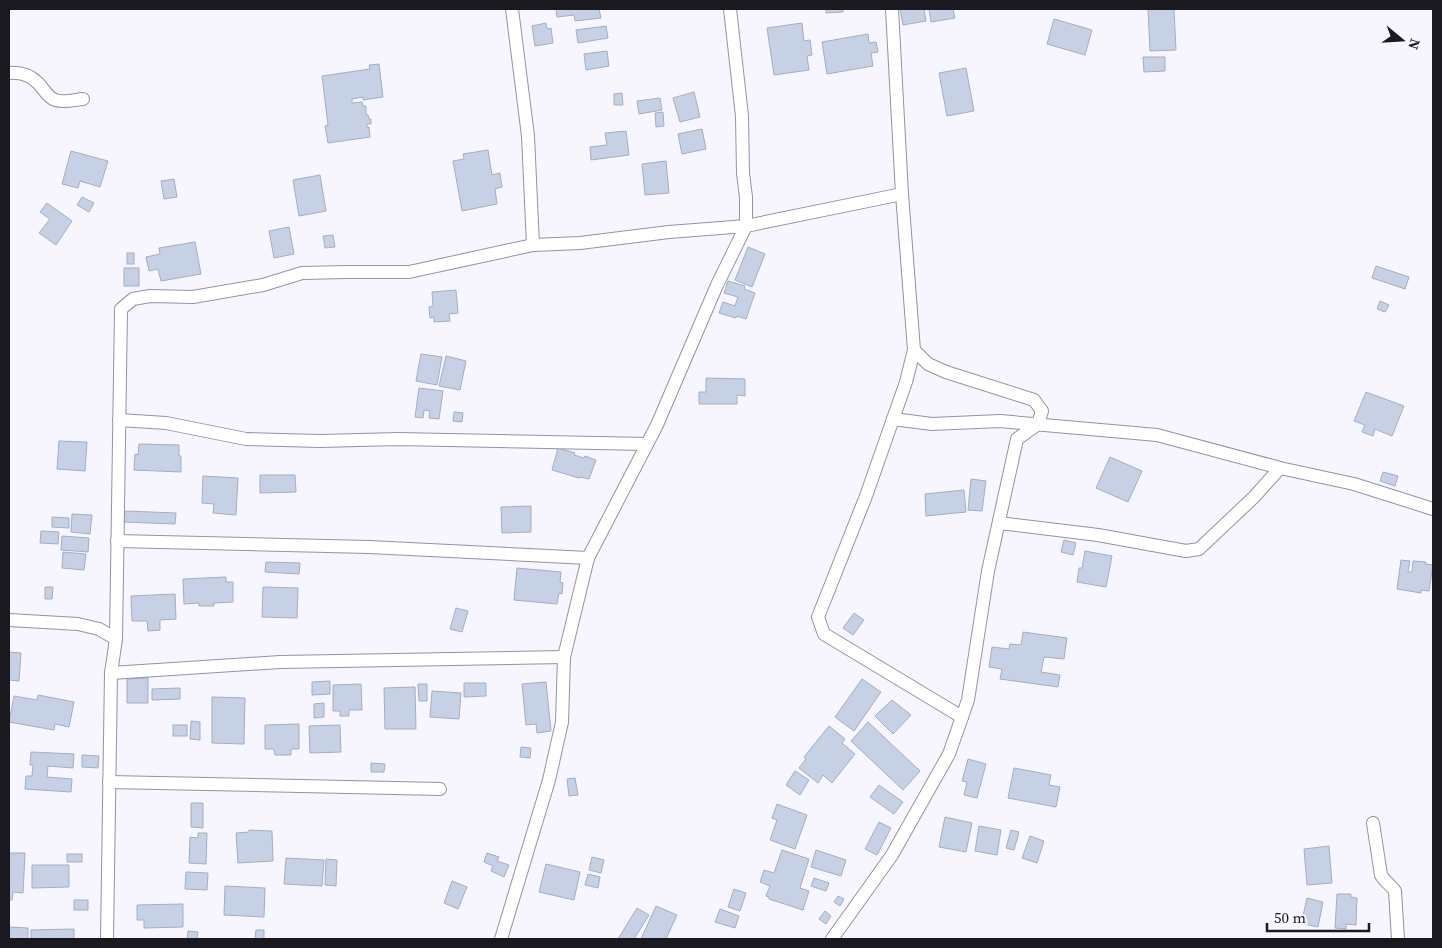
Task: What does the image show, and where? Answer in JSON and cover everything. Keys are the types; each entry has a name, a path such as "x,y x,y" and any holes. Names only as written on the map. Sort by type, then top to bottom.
{"street":[{"path":"512,9 528,136 533,245"},
{"path":"501,939 548,780 562,722 564,657 588,558 657,425 717,286 746,226 746,197 742,173 742,116 730,9"},
{"path":"892,9 902,194 914,350 906,382 866,496 818,617 824,634 962,717"},
{"path":"9,73 20,72 30,77 38,83 45,93 55,100 64,102 83,99"},
{"path":"107,939 111,673 116,639 121,309 133,298 150,296 193,298 263,285 302,273 408,272 533,245 580,243 669,232 746,226 902,194"},
{"path":"832,939 892,855 949,754 968,700 988,571 1017,440 1038,424 1042,411 1034,400 946,372 928,364 914,350"},
{"path":"893,419 932,424 1000,421 1157,435 1280,468 1354,484 1433,509"},
{"path":"119,420 166,423 246,439 320,441 398,439 647,444"},
{"path":"999,523 1098,535 1186,551 1199,549 1254,497 1280,468"},
{"path":"117,541 369,547 588,558"},
{"path":"9,620 78,624 99,629 116,639"},
{"path":"111,673 280,662 564,657"},
{"path":"109,782 440,789"},
{"path":"1373,822 1381,875 1384,881 1396,891 1398,939"}],"building":[{"path":"556,9 599,9 601,18 575,21 574,15 557,17"},
{"path":"826,9 843,9 843,12 826,13"},
{"path":"900,9 924,9 926,21 903,25"},
{"path":"929,9 953,9 955,18 931,22"},
{"path":"1148,9 1174,9 1176,50 1150,51"},
{"path":"1054,19 1092,30 1085,55 1047,44"},
{"path":"546,23 547,29 551,28 553,43 535,46 532,26"},
{"path":"802,23 804,41 810,40 812,55 807,56 809,70 774,75 767,28"},
{"path":"606,26 608,38 578,43 576,30"},
{"path":"868,34 869,43 876,42 878,52 871,53 873,66 827,74 822,42"},
{"path":"607,51 609,66 586,70 584,54"},
{"path":"1143,57 1165,57 1165,71 1144,72"},
{"path":"379,64 383,97 363,100 363,97 352,99 352,103 362,102 363,106 366,106 366,115 371,119 371,124 367,124 370,137 328,143 325,126 328,125 322,76 370,69 369,65"},
{"path":"966,68 974,111 947,116 939,73"},
{"path":"694,92 700,117 680,122 673,98"},
{"path":"622,93 623,105 614,105 614,94"},
{"path":"660,98 662,110 639,114 637,101"},
{"path":"663,112 664,126 656,127 655,113"},
{"path":"702,129 706,149 682,154 678,134"},
{"path":"626,131 629,155 591,160 590,147 607,145 605,133"},
{"path":"488,150 492,175 500,173 502,187 495,189 497,204 462,211 453,161 464,159 463,154"},
{"path":"71,151 108,161 100,187 80,181 78,188 62,184"},
{"path":"666,161 669,193 645,195 642,164"},
{"path":"320,175 326,211 299,216 293,180"},
{"path":"174,179 177,197 164,199 161,181"},
{"path":"82,197 94,203 89,212 77,205"},
{"path":"47,203 72,221 56,245 39,233 50,219 40,212"},
{"path":"289,227 294,254 274,258 269,231"},
{"path":"333,235 335,247 325,248 323,236"},
{"path":"195,242 201,274 161,281 158,269 149,271 146,257 160,254 159,248"},
{"path":"748,247 765,254 752,287 735,280"},
{"path":"127,253 134,253 134,264 127,264"},
{"path":"1376,266 1409,277 1405,289 1372,278"},
{"path":"124,268 139,268 139,286 124,286"},
{"path":"728,281 745,286 744,289 755,293 746,319 719,313 723,302 735,306 738,297 724,293"},
{"path":"456,290 458,313 449,314 450,321 434,322 434,317 430,318 429,307 433,306 432,292"},
{"path":"1380,301 1389,305 1385,312 1377,309"},
{"path":"421,354 442,357 437,385 416,381"},
{"path":"446,356 466,361 460,390 439,386"},
{"path":"706,378 745,379 745,396 737,395 737,404 699,404 699,392 706,392"},
{"path":"419,388 443,391 439,419 429,418 430,411 424,410 423,418 415,417"},
{"path":"1366,392 1404,406 1392,436 1375,429 1373,436 1362,432 1365,425 1354,421"},
{"path":"454,412 463,413 462,422 453,421"},
{"path":"59,441 87,442 85,471 57,469"},
{"path":"139,444 179,445 181,472 134,470 135,454 138,455"},
{"path":"558,448 575,453 574,455 596,460 589,479 552,470"},
{"path":"1110,457 1142,471 1128,502 1096,488"},
{"path":"1383,472 1398,476 1395,486 1380,481"},
{"path":"260,475 295,475 296,492 260,493"},
{"path":"203,476 238,478 236,515 213,513 214,504 202,503"},
{"path":"971,479 986,481 982,511 968,510"},
{"path":"964,490 966,512 926,516 925,494"},
{"path":"531,506 531,532 502,533 501,507"},
{"path":"125,511 176,513 175,524 124,522"},
{"path":"72,514 92,515 90,534 71,532"},
{"path":"52,517 69,518 69,528 52,527"},
{"path":"41,531 59,532 58,544 40,543"},
{"path":"62,536 89,538 88,552 61,550"},
{"path":"1064,540 1076,543 1073,555 1061,552"},
{"path":"1085,551 1112,556 1106,587 1077,582 1079,568 1082,568"},
{"path":"63,552 86,554 84,570 62,568"},
{"path":"1401,560 1410,561 1408,572 1412,572 1413,561 1426,562 1425,564 1433,565 1429,591 1421,590 1421,593 1397,589"},
{"path":"266,562 300,563 299,574 265,572"},
{"path":"517,568 561,572 562,594 559,593 557,604 514,600"},
{"path":"226,577 226,582 233,582 233,602 214,603 214,606 199,606 199,603 184,604 183,579"},
{"path":"45,587 53,587 52,599 45,599"},
{"path":"263,587 298,588 297,618 262,617"},
{"path":"175,594 176,619 160,620 160,630 148,631 147,621 132,621 131,596"},
{"path":"456,608 468,611 462,632 450,629"},
{"path":"854,613 864,620 853,635 843,628"},
{"path":"1023,632 1067,638 1064,659 1044,657 1041,672 1060,675 1058,687 1000,679 1002,669 989,667 992,647 1009,649 1010,644 1021,645"},
{"path":"9,652 21,653 19,681 9,680"},
{"path":"148,678 148,703 127,703 127,679"},
{"path":"862,679 881,692 854,731 835,717"},
{"path":"330,681 330,694 312,695 312,682"},
{"path":"546,682 551,731 537,733 536,724 526,725 522,684"},
{"path":"464,683 486,683 486,696 464,697"},
{"path":"361,684 362,710 349,710 349,716 340,716 340,711 333,711 333,685"},
{"path":"418,684 427,684 427,701 419,701"},
{"path":"415,687 416,729 385,729 384,688"},
{"path":"180,688 180,699 152,700 152,689"},
{"path":"432,691 461,693 459,719 430,717"},
{"path":"38,695 74,702 69,727 55,724 54,730 9,722 14,696 37,700"},
{"path":"212,697 245,698 244,744 212,743"},
{"path":"892,700 911,715 893,734 875,716"},
{"path":"324,703 324,717 314,718 314,704"},
{"path":"191,721 200,722 200,740 190,739"},
{"path":"868,722 920,771 903,790 851,741"},
{"path":"299,724 299,749 291,749 291,755 275,755 274,749 265,749 265,725"},
{"path":"173,725 187,725 187,736 173,736"},
{"path":"340,725 341,752 310,753 309,726"},
{"path":"829,726 845,739 842,743 855,754 832,783 823,775 818,783 799,768 806,759 804,757"},
{"path":"521,747 531,748 530,758 520,757"},
{"path":"31,752 74,754 73,768 48,766 47,777 72,779 71,792 25,789 26,776 32,776 33,765 30,765"},
{"path":"82,755 99,756 98,768 82,767"},
{"path":"968,759 986,764 977,798 964,795 967,782 962,781"},
{"path":"371,763 385,764 384,772 371,772"},
{"path":"1014,768 1051,775 1049,785 1060,787 1056,807 1008,798"},
{"path":"795,771 809,780 800,795 786,785"},
{"path":"575,778 578,795 569,796 567,779"},
{"path":"879,785 903,802 894,814 870,797"},
{"path":"191,803 203,803 203,828 191,827"},
{"path":"777,804 807,815 795,849 770,840 777,820 772,818"},
{"path":"945,817 972,823 966,852 939,847"},
{"path":"879,822 891,828 877,855 865,849"},
{"path":"979,826 1001,830 997,855 975,851"},
{"path":"249,830 272,831 273,861 238,863 236,833 249,832"},
{"path":"1011,830 1019,832 1014,850 1006,848"},
{"path":"198,833 207,833 206,864 189,863 190,837 198,838"},
{"path":"1030,836 1044,841 1037,863 1022,858"},
{"path":"1329,846 1332,883 1307,885 1304,849"},
{"path":"782,850 809,859 800,888 809,891 803,910 769,899 766,896 770,886 760,882 764,870 774,873"},
{"path":"816,850 846,860 841,876 811,867"},
{"path":"9,853 25,853 23,893 13,892 12,900 9,900"},
{"path":"487,853 499,857 497,861 509,865 504,877 491,871 493,866 484,862"},
{"path":"67,854 82,854 82,862 67,862"},
{"path":"592,857 604,860 601,873 589,870"},
{"path":"286,858 324,860 322,886 284,884"},
{"path":"326,859 337,860 336,886 325,885"},
{"path":"546,864 580,872 574,900 539,892"},
{"path":"32,865 69,865 69,887 32,888"},
{"path":"186,872 208,873 207,890 185,889"},
{"path":"588,874 600,877 598,888 585,885"},
{"path":"814,878 829,883 826,891 811,886"},
{"path":"452,881 467,887 458,909 444,903"},
{"path":"225,886 265,888 264,917 224,915"},
{"path":"734,889 746,893 740,911 728,907"},
{"path":"1337,894 1351,894 1351,897 1357,898 1356,925 1346,924 1346,929 1335,928"},
{"path":"838,896 844,899 840,906 834,902"},
{"path":"1307,898 1323,902 1318,927 1304,924 1305,917 1303,916"},
{"path":"74,900 88,900 88,910 74,910"},
{"path":"183,904 183,927 144,928 144,920 137,920 137,905"},
{"path":"656,906 677,915 666,939 641,939"},
{"path":"637,908 649,915 634,939 618,939"},
{"path":"720,909 739,916 735,928 715,922"},
{"path":"825,911 831,916 826,924 819,919"},
{"path":"9,927 28,928 28,939 9,939"},
{"path":"74,929 74,939 31,939 31,930"},
{"path":"256,930 264,930 264,939 255,939"},
{"path":"188,931 198,932 197,939 187,939"}]}
